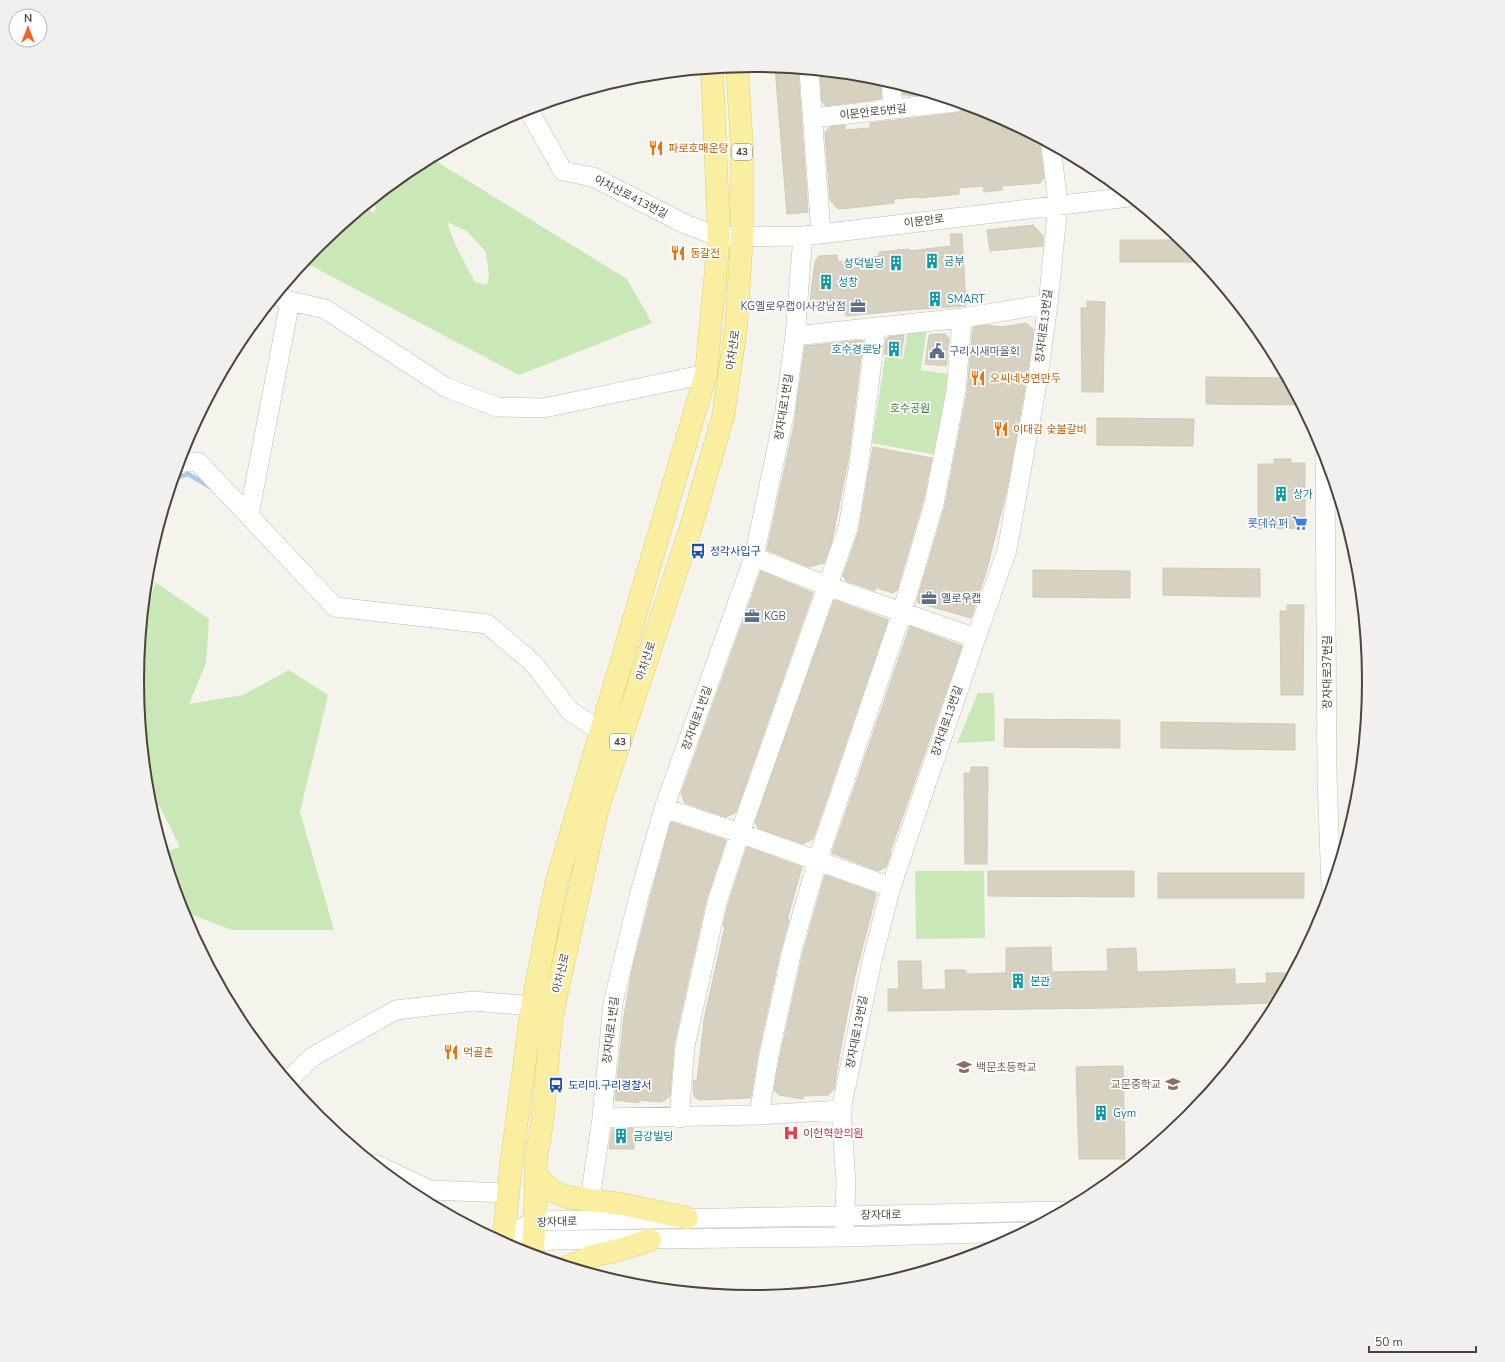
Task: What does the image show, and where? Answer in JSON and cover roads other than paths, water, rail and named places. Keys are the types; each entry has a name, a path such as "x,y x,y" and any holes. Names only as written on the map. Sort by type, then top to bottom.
{"main road":[{"name":"아차산로","path":"503,1237 532,1006 556,884 611,735 690,530 723,417 736,328 742,237 742,147 737,72"},
{"name":"아차산로","path":"534,1239 536,1159 542,1124 552,1015 597,811 611,735 706,374 719,237 712,73"},
{"path":"536,1176 552,1191 567,1197 621,1204 687,1218"},
{"path":"575,1263 592,1256 619,1250 650,1240"}],"street":[{"path":"809,75 813,118 812,235"},
{"path":"892,89 894,109"},
{"name":"이문안로5번길","path":"813,118 945,103"},
{"name":"아차산로413번길","path":"531,114 563,171 593,177 685,224 719,237"},
{"name":"장자대로13번길","path":"844,1237 846,1183 841,1110 872,961 891,887 1007,550 1037,382 1048,304 1058,205 1053,152"},
{"name":"이문안로","path":"719,237 812,235 1123,198"},
{"name":"장자대로1번길","path":"592,1200 592,1186 602,1118 613,1003 638,900 664,808 754,557 785,410 795,336 812,235"},
{"path":"249,515 283,298 325,309 447,388 497,407 544,408 706,374"},
{"path":"795,336 962,318 1048,304"},
{"path":"760,1115 770,1055 792,950 817,862 902,612 934,504 956,391 962,318"},
{"path":"679,1118 685,1046 717,902 848,528 859,464 876,328"},
{"path":"185,462 198,462 335,607 487,624 534,663 570,711 611,735"},
{"name":"장자대로37번길","path":"1325,475 1327,776 1330,872"},
{"path":"754,557 827,586 976,638"},
{"path":"664,808 740,833 817,862 891,887"},
{"path":"291,1078 312,1057 396,1010 473,1001 532,1006"},
{"path":"602,1118 679,1118 841,1110"},
{"path":"395,1174 430,1190 508,1193"},
{"name":"장자대로","path":"534,1239 687,1218 1051,1211"},
{"name":"장자대로","path":"510,1240 650,1240 1011,1232"}],"waterway":[{"path":"179,477 188,474 212,488"}],"place":[{"name":"파로호매운탕","path":"656,148"},
{"name":"동갈전","path":"678,253"},
{"name":"금부","path":"932,261"},
{"name":"성덕빌딩","path":"896,263"},
{"name":"성창","path":"826,282"},
{"name":"SMART","path":"935,299"},
{"name":"KG옐로우캡이사강남점","path":"858,306"},
{"name":"호수경로당","path":"894,349"},
{"name":"구리시새마을회","path":"937,351"},
{"name":"오씨네냉면만두","path":"978,378"},
{"name":"이대감 숯불갈비","path":"1001,429"},
{"name":"상가","path":"1281,494"},
{"name":"롯데슈퍼","path":"1300,523"},
{"name":"정각사입구","path":"698,551"},
{"name":"옐로우캡","path":"929,598"},
{"name":"KGB","path":"752,616"},
{"name":"본관","path":"1018,981"},
{"name":"먹골촌","path":"451,1052"},
{"name":"백문초등학교","path":"964,1067"},
{"name":"교문중학교","path":"1173,1084"},
{"name":"도리미.구리경찰서","path":"556,1085"},
{"name":"Gym","path":"1101,1113"},
{"name":"이헌혁한의원","path":"791,1133"},
{"name":"금강빌딩","path":"621,1136"}],"park label":[{"name":"호수공원","path":"910,408"}]}
